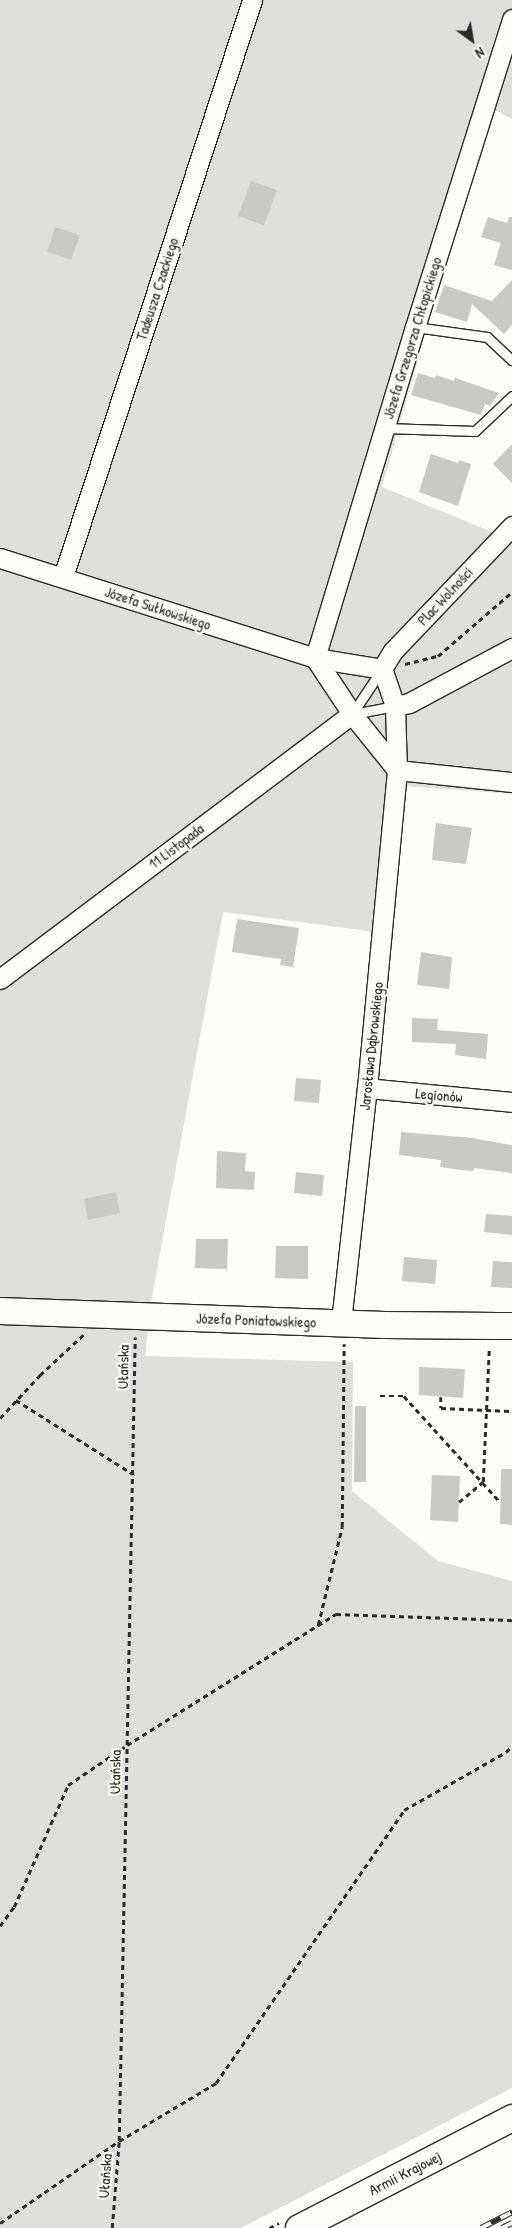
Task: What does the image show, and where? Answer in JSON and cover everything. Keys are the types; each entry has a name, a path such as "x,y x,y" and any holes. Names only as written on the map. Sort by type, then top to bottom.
{"street":[{"name":"Tadeusza Czackiego","path":"63,577 252,0"},
{"name":"Józefa Grzegorza Chłopickiego","path":"315,658 415,327 512,19"},
{"name":"Plac Wolności","path":"382,669 393,651 512,526"},
{"name":"Józefa Sułkowskiego","path":"0,558 315,658 382,669"},
{"path":"382,669 394,706 409,703 512,648"},
{"path":"315,658 352,714 397,770 512,782"},
{"name":"Jarosława Dąbrowskiego","path":"343,1333 397,770 394,706"},
{"name":"11 Listopada","path":"0,978 352,714"},
{"name":"Legionów","path":"367,1088 512,1102"},
{"name":"Józefa Poniatowskiego","path":"0,1311 136,1316 343,1333 512,1326"},
{"name":"Armii Krajowej","path":"299,2228 512,2118"}],"lane":[{"path":"415,327 487,337 512,360"},
{"path":"385,428 475,431 512,396"},
{"path":"352,714 382,669"},
{"path":"352,714 394,706"}],"path":[{"path":"382,669 438,656 512,592"},
{"name":"Ułańska","path":"112,2228 119,2141 136,1316"},
{"path":"0,1418 40,1375 86,1332"},
{"path":"317,1626 342,1527 343,1333"},
{"path":"459,1502 483,1482 488,1409 489,1349"},
{"path":"380,1396 404,1396 500,1502"},
{"path":"441,1397 441,1408 512,1410"},
{"path":"16,1400 133,1474"},
{"path":"0,1926 14,1907 68,1786 127,1745 336,1614 512,1620"},
{"path":"0,2223 119,2141 216,2083 404,1810 506,1752 512,1746"}],"shaded area":[{"path":"0,0 512,0 512,119 489,107 382,487 502,536 512,526 512,794 406,786 383,933 223,912 151,1302 145,1356 353,1362 352,1491 438,1561 512,1581 512,2088 241,2228 0,2228"}],"building":[{"path":"251,181 277,190 264,225 238,216"},
{"path":"488,217 507,223 509,217 512,217 512,270 494,265 501,243 481,237"},
{"path":"55,227 80,235 71,260 47,252"},
{"path":"512,280 512,325 504,334 472,304 467,322 435,312 444,285 492,301"},
{"path":"418,373 435,378 436,375 454,381 455,378 499,393 490,406 485,404 481,415 411,395"},
{"path":"512,444 512,483 493,464"},
{"path":"431,454 458,463 459,460 471,464 458,506 419,492"},
{"path":"436,823 472,828 466,864 432,860"},
{"path":"237,919 299,928 293,967 280,965 281,959 232,952"},
{"path":"421,952 452,957 449,989 417,985"},
{"path":"412,1018 438,1019 437,1030 488,1034 486,1059 455,1055 456,1044 412,1042"},
{"path":"296,1078 321,1080 319,1103 294,1101"},
{"path":"401,1132 472,1138 512,1145 512,1173 474,1168 473,1171 440,1167 441,1160 399,1155"},
{"path":"217,1151 246,1153 245,1171 255,1172 254,1190 216,1188"},
{"path":"296,1172 324,1175 322,1196 294,1193"},
{"path":"116,1192 120,1213 88,1220 84,1199"},
{"path":"486,1214 512,1216 512,1235 484,1232"},
{"path":"196,1239 228,1239 227,1269 195,1268"},
{"path":"276,1246 308,1246 308,1279 275,1278"},
{"path":"404,1257 437,1260 435,1284 402,1281"},
{"path":"493,1261 512,1262 512,1288 491,1287"},
{"path":"419,1367 465,1369 463,1398 419,1395"},
{"path":"355,1406 366,1406 366,1482 354,1482"},
{"path":"501,1469 512,1469 512,1525 500,1524"},
{"path":"432,1475 460,1476 458,1522 430,1520"}],"railway":[{"path":"481,2228 512,2212"},
{"path":"502,2228 512,2223"}]}
